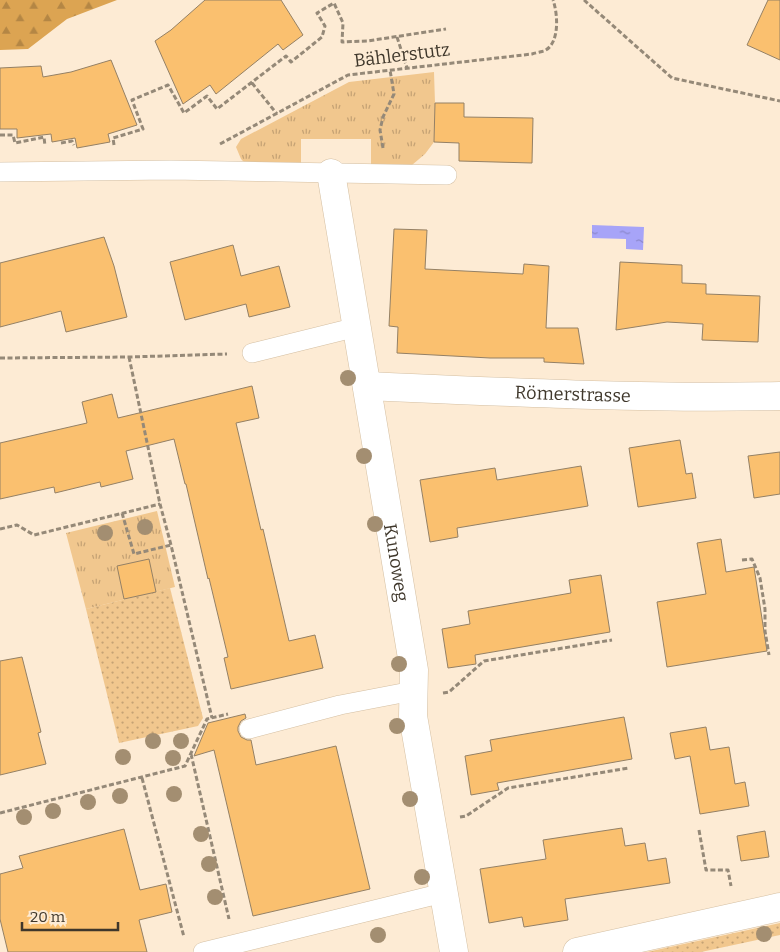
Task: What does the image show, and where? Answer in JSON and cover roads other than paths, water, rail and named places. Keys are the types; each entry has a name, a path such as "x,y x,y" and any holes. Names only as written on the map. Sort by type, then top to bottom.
{"street":[{"name":"Kunoweg","path":"331,173 414,670 413,716 454,952"},
{"name":"Römerstrasse","path":"367,386 616,396 717,398 780,396"},
{"path":"577,952 780,907"}],"lane":[{"path":"0,172 171,170 447,175"},
{"path":"252,353 357,327"},
{"path":"249,729 340,705 413,695"},
{"path":"202,952 443,893"}],"water":[{"path":"592,225 644,227 643,250 626,249 626,239 592,238"}]}
